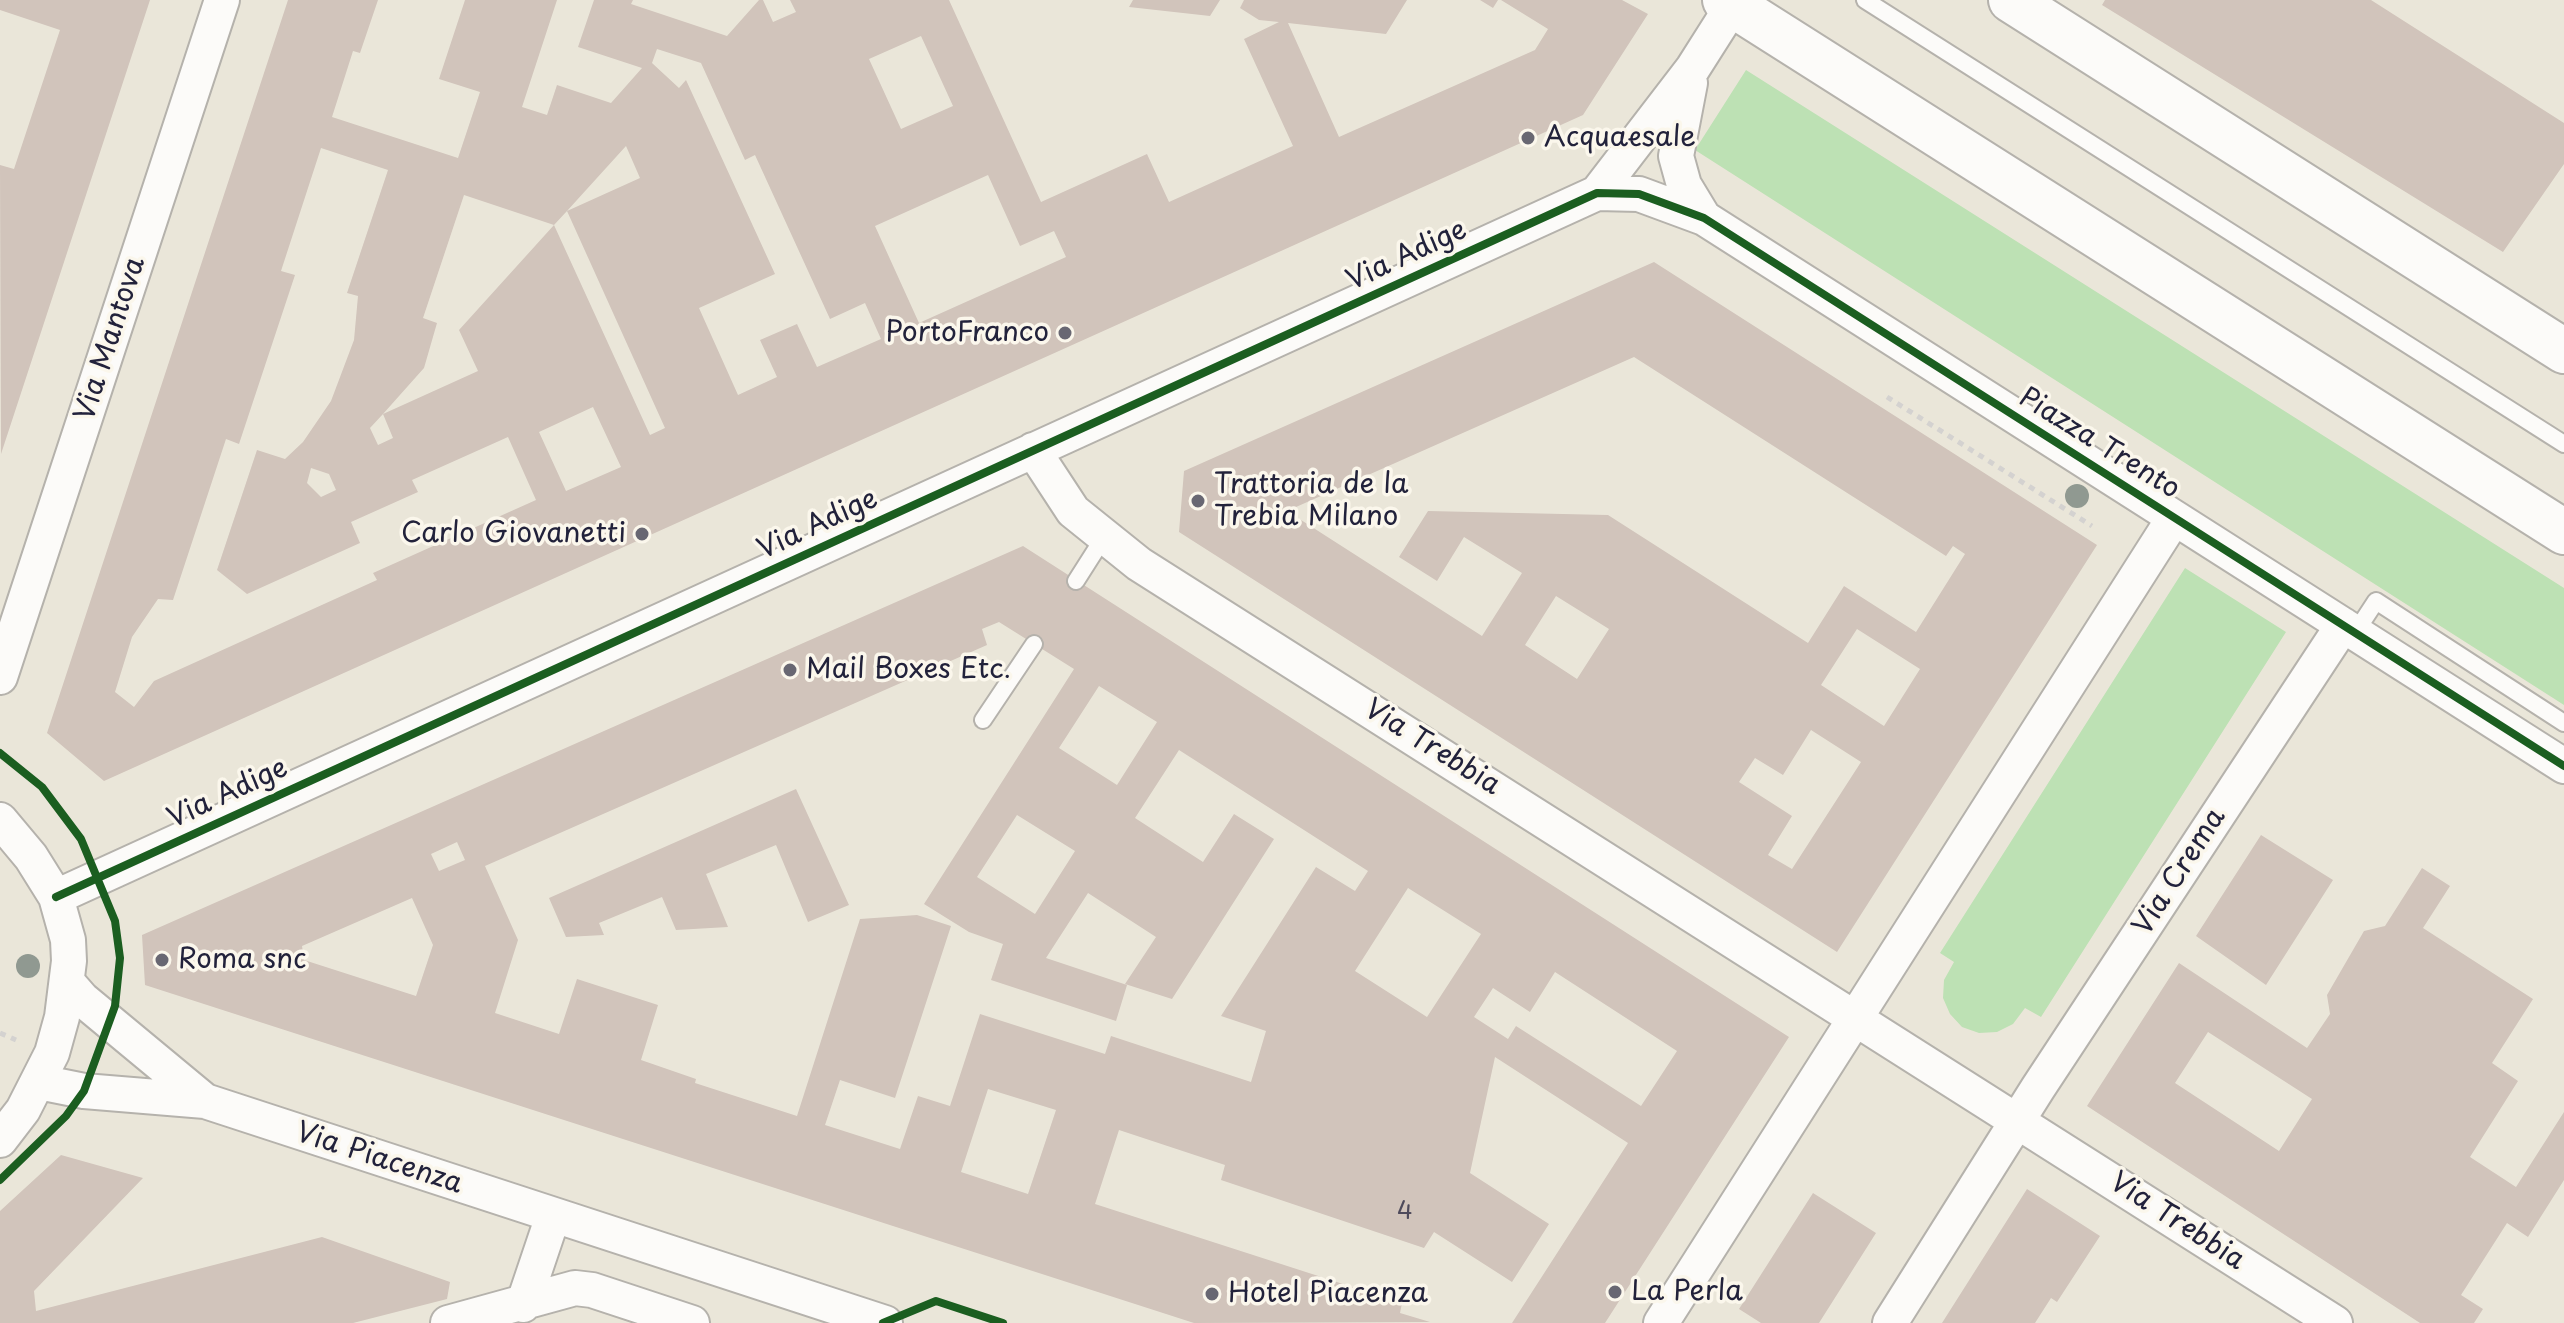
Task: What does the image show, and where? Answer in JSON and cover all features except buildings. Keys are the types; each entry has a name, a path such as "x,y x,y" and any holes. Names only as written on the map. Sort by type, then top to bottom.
{"main road":[{"path":"2011,0 2564,351"},
{"name":"Piazza Trento","path":"1732,2 2564,532"}],"street":[{"name":"Via Mantova","path":"0,677 222,0"},
{"name":"Piazza Trento","path":"1597,193 1693,68 1732,2"},
{"name":"Piazza Trento","path":"1693,68 1678,131 1676,156 1684,185 1704,218"},
{"name":"Piazza Trento","path":"1597,193 1639,194 1704,218 2564,766"},
{"name":"Via Adige","path":"56,897 1597,193"},
{"name":"Via Trebbia","path":"1033,450 1073,511 1139,564 1858,1018"},
{"path":"1661,1323 2174,518"},
{"name":"Via Crema","path":"1890,1323 2019,1121 2349,629"},
{"path":"0,820 31,857 56,897 68,940 68,983 52,1053 39,1082 0,1140"},
{"name":"Via Piacenza","path":"68,983 82,999 205,1101"},
{"path":"1858,1018 2019,1121"},
{"name":"Via Piacenza","path":"39,1082 84,1091 205,1101 885,1323"},
{"name":"Via Trebbia","path":"2019,1121 2335,1323"},
{"path":"523,1305 553,1216"},
{"path":"448,1323 523,1305 575,1288 592,1290 692,1323"}],"lane":[{"path":"1865,0 2564,444"},
{"path":"1076,581 1104,537"},
{"path":"2349,629 2376,601 2564,723"},
{"path":"983,720 1034,644"}],"path":[{"path":"1887,397 2092,526"}],"green space":[{"path":"1746,70 2564,588 2564,705 1695,150"},
{"path":"2185,568 2286,632 2041,1017 2025,1008 2013,1024 1997,1032 1979,1033 1962,1027 1950,1014 1943,998 1944,980 1954,962 1940,953"}],"cycle path":[{"path":"56,897 1597,193 1639,194 1704,218 2564,766"},
{"path":"0,753 42,787 81,839 115,921 120,958 115,1006 84,1091 66,1116 0,1180"},
{"path":"883,1323 936,1301 1003,1323"}],"place":[{"name":"Acquaesale","path":"1528,138"},
{"name":"PortoFranco","path":"1065,333"},
{"name":"Trattoria de la Trebia Milano","path":"1198,501"},
{"name":"Carlo Giovanetti","path":"642,534"},
{"name":"Mail Boxes Etc.","path":"790,670"},
{"name":"Roma snc","path":"162,960"},
{"name":"La Perla","path":"1615,1292"},
{"name":"Hotel Piacenza","path":"1212,1294"}]}
